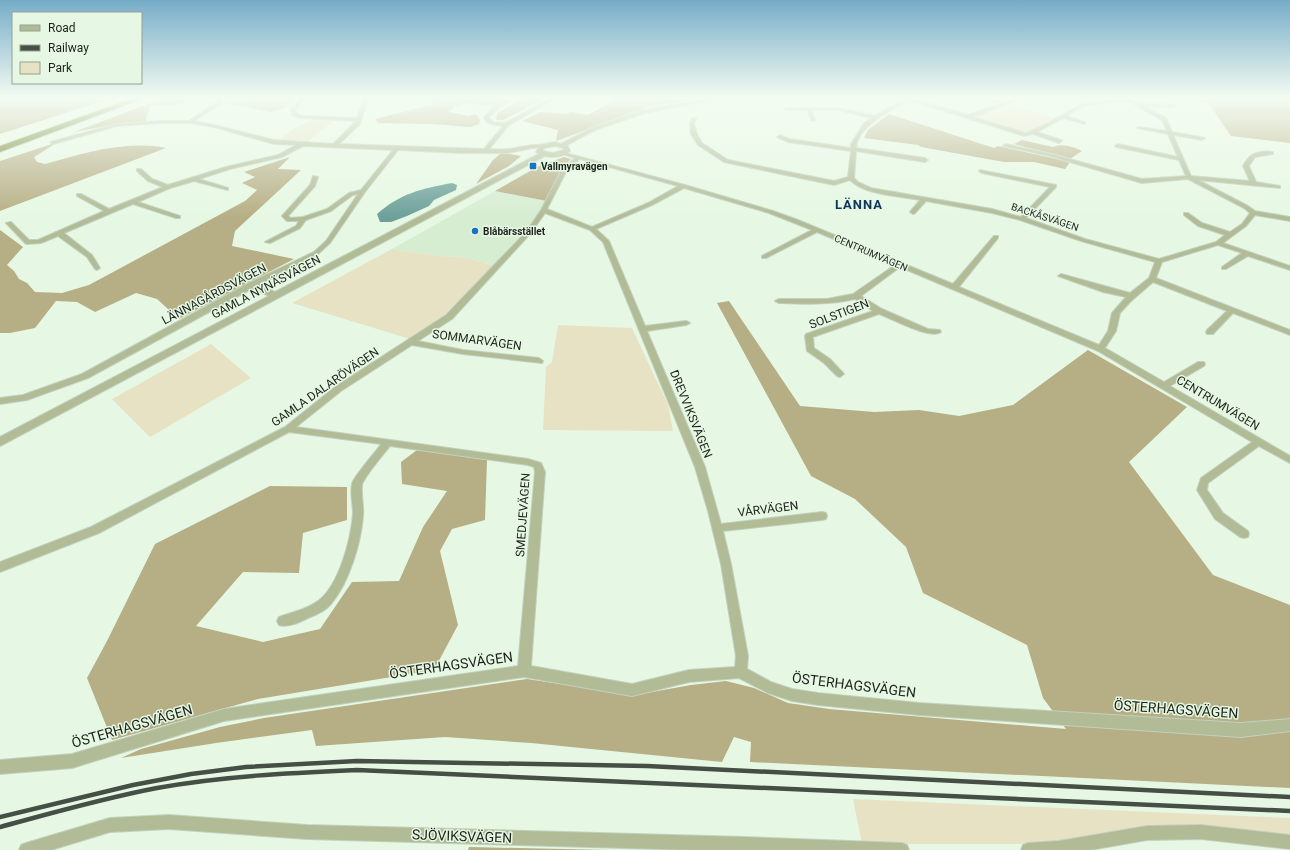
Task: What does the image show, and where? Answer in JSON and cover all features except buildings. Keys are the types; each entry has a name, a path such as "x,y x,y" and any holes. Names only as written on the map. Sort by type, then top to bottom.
{"highway":[{"path":"0,144 16,139"},
{"path":"0,149 28,139"}],"street":[{"path":"53,142 66,139"},
{"path":"262,139 274,142 396,149 508,151 532,146 543,150"},
{"path":"334,146 342,139"},
{"path":"485,151 495,139"},
{"name":"GAMLA NYNÄSVÄGEN","path":"543,150 554,155 578,139"},
{"path":"697,139 700,144 726,161 834,183 850,178 854,144 857,139"},
{"path":"784,139 854,148 925,160"},
{"path":"1052,139 1059,141"},
{"path":"1172,139 1189,177 1246,207 1253,213 1290,219"},
{"path":"9,223 27,242 39,242 168,187 228,168 280,156 302,144"},
{"name":"GAMLA NYNÄSVÄGEN","path":"0,442 276,296 543,150 550,144 563,149"},
{"path":"1006,146 1050,155 1142,181 1189,177 1254,183 1278,187"},
{"path":"1118,146 1181,159"},
{"name":"LÄNNAGÅRDSVÄGEN","path":"0,401 24,398 85,376 252,285 302,261 323,247 396,149"},
{"name":"CENTRUMVÄGEN","path":"563,149 579,157 771,212 818,230 1101,349 1290,460"},
{"path":"1254,183 1246,166 1249,157 1255,154 1271,153"},
{"name":"GAMLA DALARÖVÄGEN","path":"0,567 95,530 288,429 338,390 449,317 511,252 544,210 565,169 579,157"},
{"path":"139,170 150,180 168,187"},
{"path":"982,171 1054,186 1022,219"},
{"path":"314,177 313,185 285,216 289,220 304,219 328,210 350,194 364,191"},
{"name":"BACKÅSVÄGEN","path":"850,178 870,188 992,211 1022,219 1083,240 1159,262"},
{"path":"194,179 226,190"},
{"path":"592,229 642,209 683,186"},
{"path":"78,195 110,211"},
{"path":"913,212 924,199"},
{"path":"133,202 178,217"},
{"name":"DREVVIKSVÄGEN","path":"544,210 592,229 606,241 700,467 718,528 742,656 740,672"},
{"path":"1101,349 1112,331 1116,314 1127,300 1152,279 1159,262 1218,243 1244,224 1253,213"},
{"path":"1186,214 1197,223 1229,234"},
{"path":"268,242 298,227 304,219"},
{"path":"764,257 818,230"},
{"path":"59,233 90,256 97,268"},
{"path":"954,288 996,237"},
{"path":"1218,243 1290,268"},
{"path":"1224,268 1247,253"},
{"name":"SOLSTIGEN","path":"779,301 801,302 843,300 856,296 899,265"},
{"path":"1061,276 1106,290 1132,296"},
{"path":"1152,279 1290,333"},
{"path":"252,285 276,296"},
{"name":"SOLSTIGEN","path":"856,296 879,311 927,331 937,332"},
{"path":"1210,332 1232,310"},
{"name":"SOLSTIGEN","path":"840,374 810,349 809,336 879,311"},
{"path":"642,328 686,323"},
{"name":"SOMMARVÄGEN","path":"411,342 463,352 539,361"},
{"name":"CENTRUMVÄGEN","path":"1164,386 1201,364"},
{"name":"SMEDJEVÄGEN","path":"288,429 528,462 538,465 540,472 524,670"},
{"path":"283,621 300,618 327,601 344,574 356,526 358,505 356,483 388,442"},
{"name":"CENTRUMVÄGEN","path":"1244,534 1219,516 1202,490 1204,481 1259,442"},
{"name":"VÅRVÄGEN","path":"718,528 822,516"},
{"name":"ÖSTERHAGSVÄGEN","path":"0,767 72,760 224,715 524,670 632,690 689,676 740,672 768,687 792,695 818,699 904,707 1241,730 1290,725"},
{"name":"SJÖVIKSVÄGEN","path":"26,850 110,826 169,822 307,832 728,843 902,850"},
{"path":"1028,850 1059,848 1147,833 1202,832 1290,842"}],"shaded area":[{"path":"869,139 965,139 994,148 998,146 1070,162 1065,169 1034,162 1004,162 921,147 918,145"},
{"path":"1253,139 1290,139 1290,143"},
{"path":"1022,140 1053,147 1060,145 1068,146 1082,151 1070,159 1014,144"},
{"path":"58,142 34,157 37,162 45,164 90,152 120,147 151,146 166,148 0,211 0,161"},
{"path":"500,154 521,156 509,166 476,184 493,160"},
{"path":"290,157 278,169 301,170 235,231 232,246 294,259 179,319 157,299 136,293 95,312 77,302 56,301 35,328 10,333 0,333 0,230 23,247 7,265 14,271 19,279 27,283 35,292 62,293 89,285 245,201 257,190 242,183 255,177 244,172"},
{"path":"564,157 571,159 562,168 547,201 495,191 539,166"},
{"name":"Blåbärsstället","path":"495,191 547,201 541,212 494,266 468,258 429,255 392,249"},
{"path":"729,301 800,406 874,412 919,410 959,416 1013,405 1088,350 1187,407 1129,462 1213,575 1290,605 1290,788 750,762 751,742 734,737 722,762 531,743 445,737 316,746 312,730 121,758 141,749 220,727 264,718 527,679 635,695 691,685 726,681 754,688 788,703 829,709 1066,729 1043,698 1027,645 923,593 906,547 855,499 811,476 717,303"},
{"path":"417,450 487,460 485,520 452,529 440,551 458,625 434,670 258,699 112,740 87,678 155,544 270,486 347,487 347,520 303,533 299,573 243,572 196,626 263,642 320,629 352,582 399,581 423,527 447,491 402,484 401,462"},
{"path":"469,847 608,850 468,850"}],"green space":[{"path":"281,139 311,139 307,142 278,141"},
{"path":"392,249 429,255 468,258 494,266 444,315 410,339 292,303"},
{"path":"558,325 632,328 668,405 673,431 543,430 546,367 552,362"},
{"path":"211,344 251,378 150,437 112,399"},
{"path":"853,799 1290,818 1290,836 1015,844 862,844"}],"water":[{"path":"452,183 457,185 456,190 434,200 429,206 391,222 380,222 377,214 394,201 421,190"}],"railway":[{"path":"0,817 133,785 191,774 246,767 357,761 647,766 1290,797"},
{"path":"0,827 117,796 182,784 257,776 357,770 1290,811"}],"place":[{"name":"Vallmyravägen","path":"533,166"},
{"name":"Blåbärsstället","path":"475,231"}],"district":[{"name":"LÄNNA","path":"859,204"}]}
